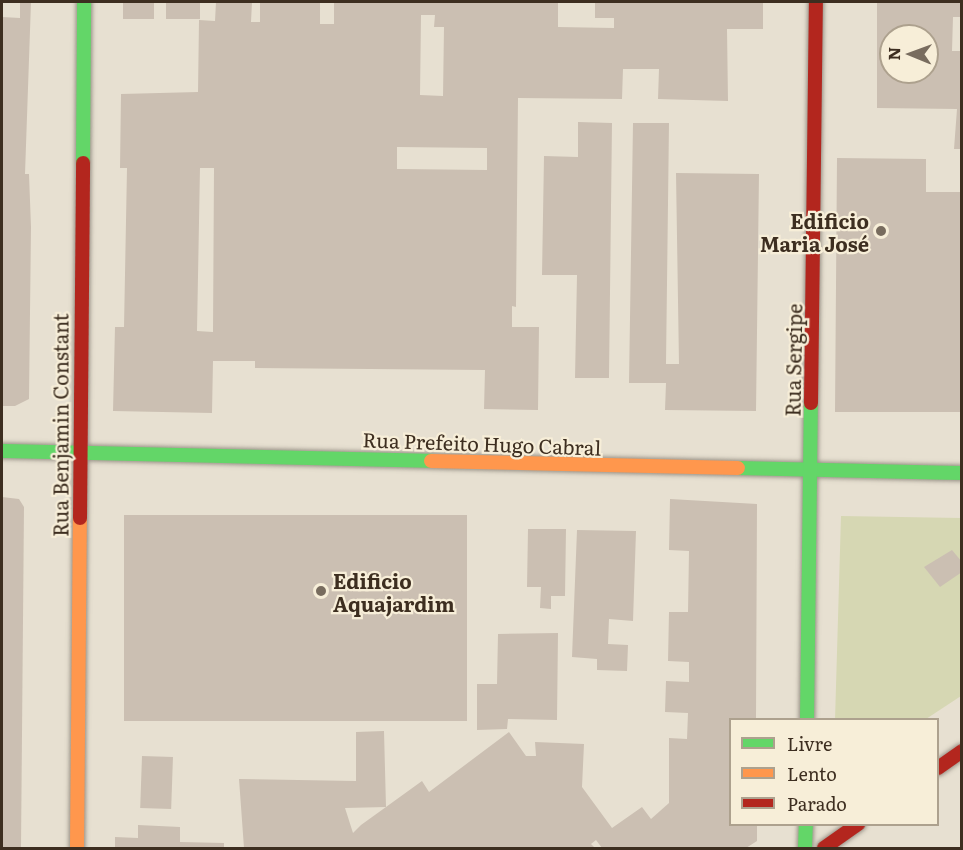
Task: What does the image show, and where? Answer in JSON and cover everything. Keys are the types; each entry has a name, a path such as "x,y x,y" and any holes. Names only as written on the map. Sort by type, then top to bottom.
{"street":[{"name":"Rua Benjamin Constant","path":"78,849 79,452 84,2"},
{"name":"Rua Sergipe","path":"807,718 816,2"},
{"name":"Rua Prefeito Hugo Cabral","path":"2,451 811,472 962,473"},
{"path":"939,767 962,751"},
{"path":"805,849 806,826"},
{"path":"824,849 857,826"}],"green space":[{"path":"841,516 961,518 961,696 928,718 835,718"}],"building":[{"path":"20,2 31,2 25,174 29,174 31,227 29,399 15,406 2,406 2,17 20,18"},
{"path":"123,2 154,2 154,19 123,19"},
{"path":"166,2 200,2 200,19 166,19"},
{"path":"216,2 252,2 251,22 260,22 260,2 320,2 320,24 334,24 334,2 558,2 558,27 614,28 614,18 595,18 595,2 763,2 763,29 727,29 728,101 658,99 659,69 623,69 622,99 518,98 516,307 512,306 512,327 539,327 538,410 484,409 485,370 255,368 255,361 213,361 212,413 113,411 115,327 124,327 127,168 120,168 121,94 198,92 199,20 215,21","holes":["421,15 435,15 434,27 444,27 443,96 420,95","397,147 487,148 487,170 397,169","200,168 214,168 213,332 197,331"]},
{"path":"877,2 962,2 962,17 953,17 952,51 962,51 962,149 954,149 957,109 877,108"},
{"path":"578,122 612,123 609,378 575,378 577,275 542,275 544,156 578,157"},
{"path":"633,123 669,123 666,364 679,364 676,173 759,174 756,411 665,410 666,383 629,383"},
{"path":"837,158 926,159 926,192 962,192 962,412 835,412"},
{"path":"2,497 19,499 24,507 21,848 2,848"},
{"path":"670,499 757,504 756,718 729,718 729,826 757,826 757,841 746,848 602,848 596,840 591,844 595,848 244,848 239,779 356,781 356,732 384,731 386,807 422,781 429,792 509,732 526,756 536,756 535,742 584,744 582,787 612,828 642,807 651,819 669,803 669,738 687,739 688,713 665,712 666,681 689,682 689,662 668,661 669,612 688,612 689,551 669,550","holes":["386,807 353,833 345,808"]},
{"path":"124,515 467,515 467,721 124,721"},
{"path":"528,529 566,529 565,596 551,596 551,609 540,608 541,587 527,587"},
{"path":"577,530 636,531 633,621 609,619 608,644 628,645 627,671 597,670 597,659 572,657"},
{"path":"952,550 962,562 962,572 940,587 924,567"},
{"path":"558,633 557,720 508,719 507,729 477,730 477,684 497,684 498,634"},
{"path":"142,756 173,757 171,809 140,808"},
{"path":"138,825 180,827 180,842 224,843 224,848 115,848 115,837 138,838"}],"traffic: fast":[{"path":"83,163 84,2"},
{"path":"807,718 811,403"},
{"path":"2,451 431,461"},
{"path":"738,468 962,473"},
{"path":"805,848 806,826"}],"traffic: slow":[{"path":"431,461 738,468"},
{"path":"77,848 80,518"}],"traffic: jam":[{"path":"811,403 816,2"},
{"path":"80,518 83,163"},
{"path":"939,767 962,751"},
{"path":"824,848 855,826"}],"place":[{"name":"Edificio Maria José","path":"881,231"},
{"name":"Edificio Aquajardim","path":"321,591"}]}
